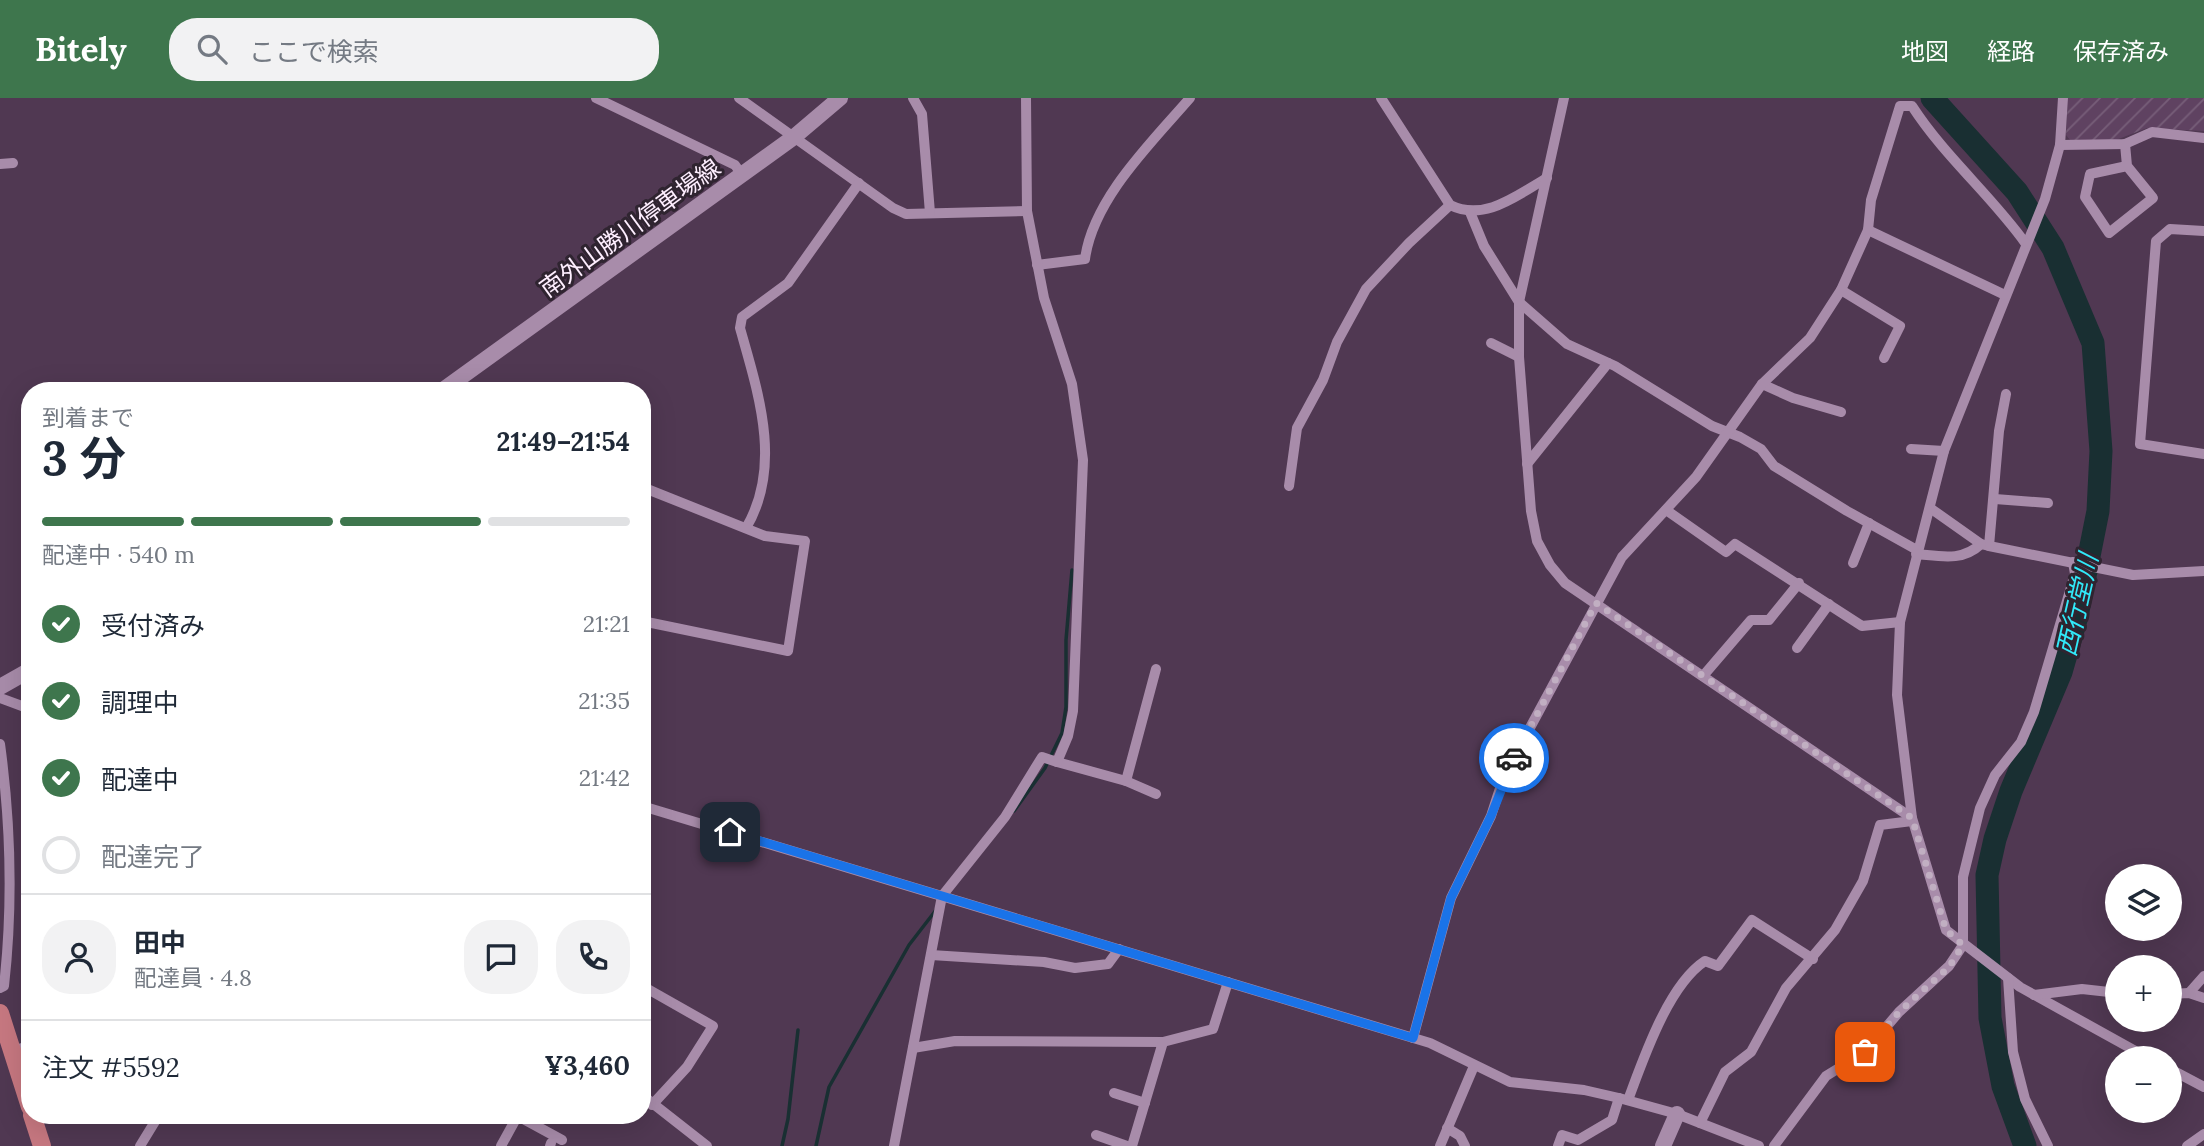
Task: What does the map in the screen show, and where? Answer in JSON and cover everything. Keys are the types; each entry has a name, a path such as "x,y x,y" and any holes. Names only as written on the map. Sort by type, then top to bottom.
{"main road":[{"name":"南外山勝川停車場線","path":"460,382 794,137 840,98"},
{"path":"0,687 21,675"},
{"path":"0,1013 21,1080"},
{"path":"1663,1146 1677,1114"},
{"path":"35,1124 42,1146"}],"street":[{"path":"596,98 621,102 734,164 742,175"},
{"path":"740,98 900,211 917,215 1027,211"},
{"path":"913,98 922,114 930,213"},
{"path":"1026,98 1027,211 1037,265 1072,384 1083,460 1073,711 1068,736 1057,762"},
{"path":"1037,265 1085,259 1094,226 1128,169 1190,98"},
{"path":"1381,98 1450,205 1470,212 1489,210 1547,178"},
{"path":"1564,98 1519,302 1519,357 1527,464 1537,541 1550,565 1565,583 1912,820"},
{"path":"2063,98 2060,145 2045,199 1944,451 1900,622 1897,695 1912,820 1946,930 2003,975 2034,995 2126,1046"},
{"path":"1413,1038 1451,898 1491,816 1504,776 1622,557 1696,477 1762,384 1810,338 1841,290 1868,230 1871,200 1900,106 1912,106 1931,136 2001,208 2028,241"},
{"path":"2060,145 2126,144 2152,132 2204,138"},
{"path":"2126,144 2127,166 2153,198 2109,233 2085,197 2090,174 2127,166"},
{"path":"0,164 13,163"},
{"path":"746,528 755,514 763,487 765,457 761,404 740,328 742,317 788,282 859,183"},
{"path":"1289,486 1297,428 1323,380 1337,342 1366,289 1409,243 1450,205"},
{"path":"1470,212 1484,246 1519,302 1567,344 1608,363 1727,434 1760,449 1774,466 1917,552 1948,557 1970,554 1985,545 1995,499 1999,431 2006,394"},
{"path":"2204,231 2170,229 2155,241 2140,444 2204,454"},
{"path":"1868,230 2005,295"},
{"path":"1841,290 1900,326 1884,358"},
{"path":"1491,343 1519,357"},
{"path":"1527,464 1608,363"},
{"path":"1762,384 1793,398 1841,412"},
{"path":"1911,449 1944,451"},
{"path":"651,491 765,536 806,541 788,651 651,623"},
{"path":"1995,499 2048,503"},
{"path":"1930,508 1985,545 2133,575 2204,571"},
{"path":"1666,510 1726,552 1735,544 1862,626 1900,622"},
{"path":"1853,563 1869,523"},
{"path":"1774,1146 1826,1076 1865,1052 1899,1012 1949,967 1965,946 1963,877 1980,808 1995,775 2021,742 2034,712 2075,574 2075,562"},
{"path":"1703,676 1751,620 1769,620 1799,583"},
{"path":"1797,648 1829,604"},
{"path":"1126,781 1156,669"},
{"path":"0,698 21,706"},
{"path":"0,744 11,868 9,941 2,982"},
{"path":"894,1146 931,955 947,897 1005,817 1042,757 1126,781 1156,794"},
{"path":"651,809 1413,1038 1510,1082 1584,1090 1624,1099 1677,1114 1759,1146"},
{"path":"1700,1123 1725,1072 1751,1052 1786,988 1835,930 1863,881 1880,825 1912,820"},
{"path":"1558,1146 1562,1135 1578,1140 1612,1120 1653,1033 1693,969 1705,961 1718,965 1752,920 1813,959"},
{"path":"931,955 1044,962 1075,968 1108,964 1119,949"},
{"path":"0,961 2,982"},
{"path":"2003,975 2013,1052 2025,1098 2048,1146"},
{"path":"2189,993 2204,976"},
{"path":"913,1048 955,1041 1163,1042 1213,1029 1228,982"},
{"path":"2034,995 2082,989 2105,992"},
{"path":"651,991 713,1027 687,1067 652,1105 706,1146"},
{"path":"2182,993 2204,998"},
{"path":"1096,1135 1130,1146 1163,1042"},
{"path":"12,1052 21,1048"},
{"path":"1440,1146 1474,1066"},
{"path":"2182,1075 2204,1087"},
{"path":"1114,1093 1144,1103"},
{"path":"140,1146 153,1124"},
{"path":"501,1146 513,1124"},
{"path":"530,1124 554,1143"},
{"path":"1447,1128 1460,1136 1465,1146"},
{"path":"2187,1146 2204,1134"}],"shaded area":[{"path":"2068,98 2204,98 2204,131 2147,128 2108,143 2071,141 2066,135"}],"waterway":[{"name":"西行堂川","path":"1932,98 2017,192 2053,248 2093,343 2101,451 2098,511 2077,616 2061,672 2011,791 1995,839 1987,875 1990,1018 2003,1086 2025,1146"},
{"path":"1014,811 1045,768 1062,733 1066,707 1066,640 1072,570"},
{"path":"816,1146 829,1087 909,945 936,910"},
{"path":"782,1146 788,1119 798,1030"}],"way so far":[{"path":"1514,758 1596,603 1912,818 1946,930 1963,945 1949,967 1899,1012 1865,1052"}],"route":[{"path":"730,832 1413,1038 1451,898 1491,816 1504,776 1514,758"}]}
